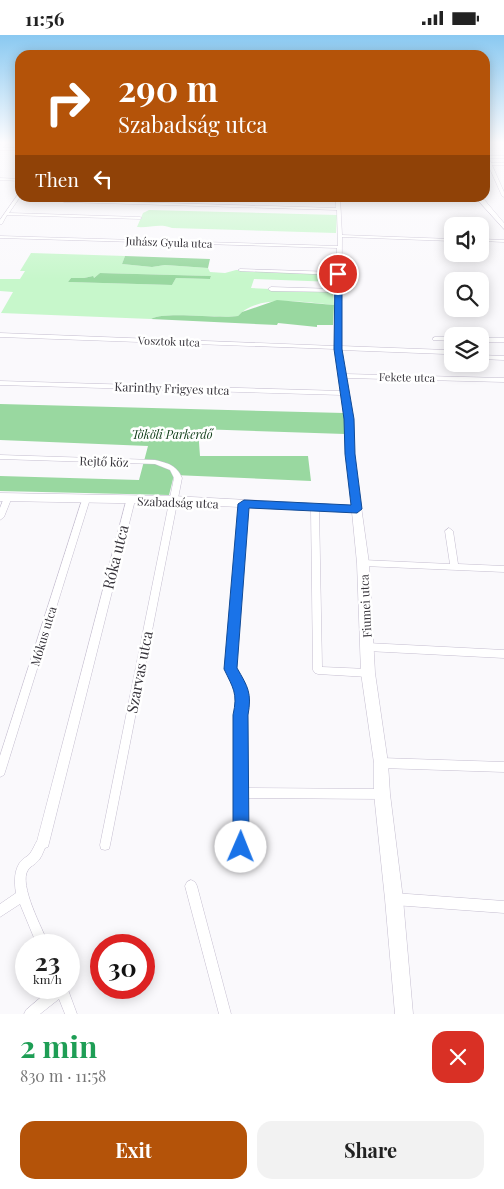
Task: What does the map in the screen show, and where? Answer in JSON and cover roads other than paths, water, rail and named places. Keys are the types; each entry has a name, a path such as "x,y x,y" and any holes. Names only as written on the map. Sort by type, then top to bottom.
{"street":[{"path":"0,223 15,201"},
{"path":"101,202 339,209"},
{"name":"Fiumei utca","path":"338,202 340,236 338,247 338,349 349,419 350,454 364,563 368,673 381,763 382,794 404,1014"},
{"path":"482,202 504,227"},
{"path":"6,214 140,218"},
{"path":"340,236 444,240"},
{"name":"Juhász Gyula utca","path":"0,237 338,247"},
{"path":"489,241 504,241"},
{"path":"240,269 338,274"},
{"path":"270,289 338,291"},
{"name":"Vosztok utca","path":"0,335 444,352"},
{"path":"435,339 444,339"},
{"path":"489,340 504,340"},
{"path":"489,357 504,358"},
{"name":"Fekete utca","path":"341,376 504,380"},
{"name":"Karinthy Frigyes utca","path":"0,383 344,393"},
{"name":"Rejtő köz","path":"0,457 168,465 176,471 178,478 172,500"},
{"path":"0,517 4,497"},
{"name":"Szabadság utca","path":"4,497 172,500 357,509"},
{"name":"Mókus utca","path":"0,772 86,499"},
{"name":"Róka utca","path":"22,895 20,873 24,865 34,858 42,842 44,843 130,500"},
{"name":"Szarvas utca","path":"105,845 172,500"},
{"path":"241,865 241,715 244,699 242,689 231,669 244,504"},
{"path":"314,508 318,670 368,673"},
{"path":"449,531 454,566"},
{"path":"364,563 504,569"},
{"path":"367,647 504,655"},
{"path":"381,763 504,767"},
{"path":"242,793 382,794"},
{"path":"191,886 225,1014"},
{"path":"0,911 22,895 38,934"},
{"path":"394,899 504,907"},
{"path":"30,1014 48,999"},
{"path":"65,999 71,1014"}],"park label":[{"name":"Tököli Parkerdő","path":"172,434"}]}
